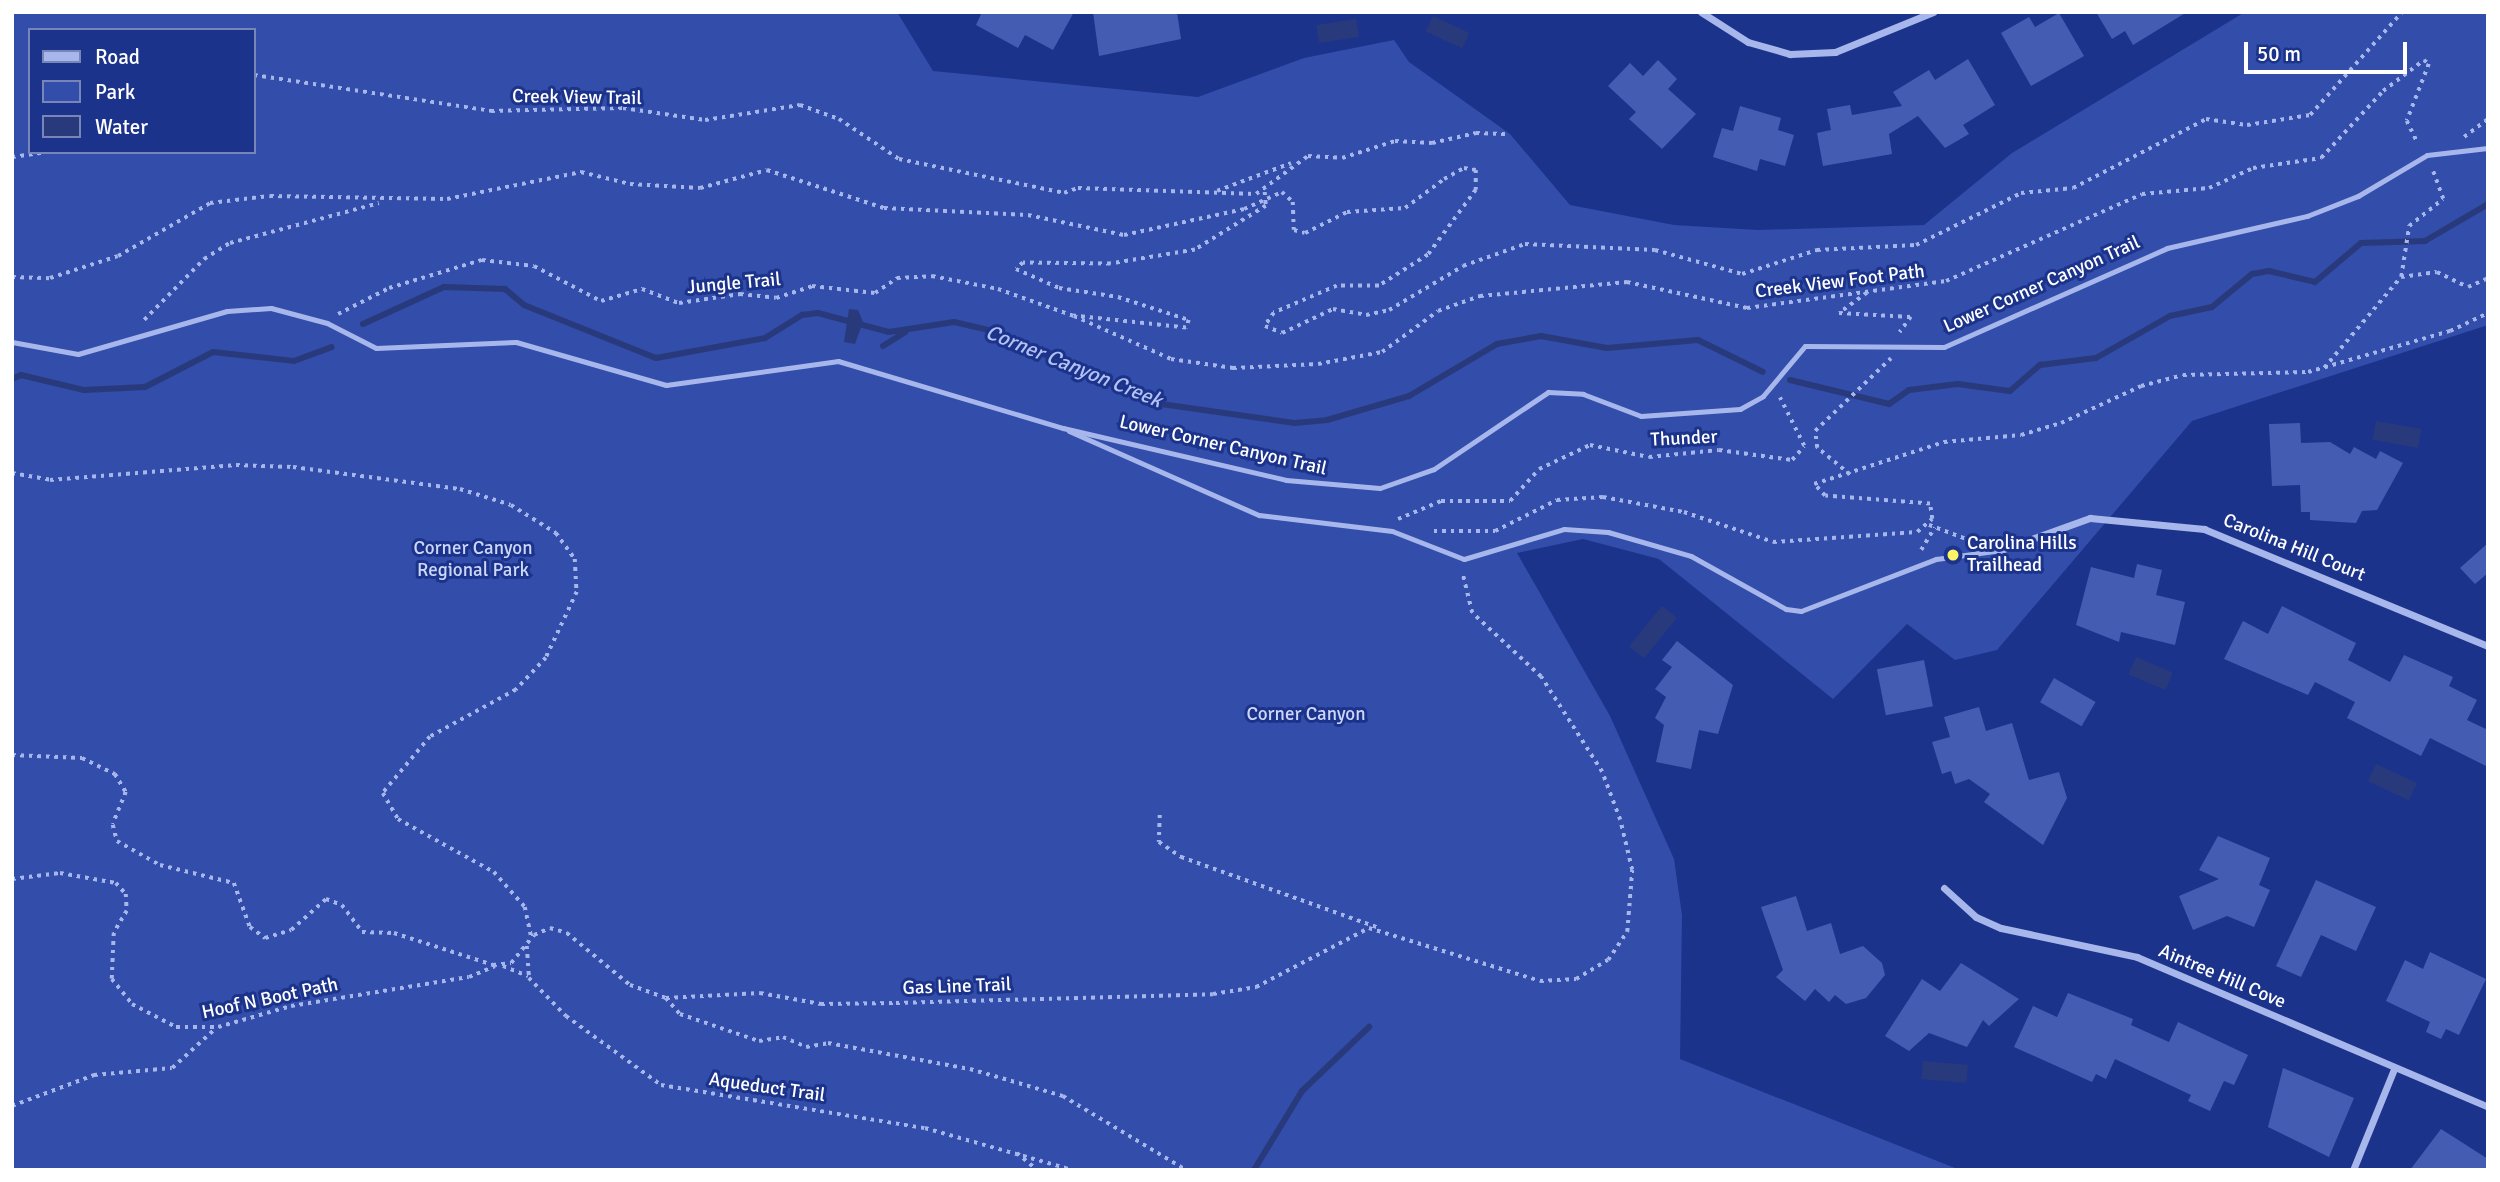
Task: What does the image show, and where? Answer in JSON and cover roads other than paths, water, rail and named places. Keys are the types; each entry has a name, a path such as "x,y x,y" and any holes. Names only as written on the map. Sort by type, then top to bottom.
{"street":[{"path":"1701,12 1712,23 1790,54 1835,52 1934,12"},
{"name":"Carolina Hill Court","path":"2001,550 2090,518 2204,528 2488,646"},
{"name":"Aintree Hill Cove","path":"1944,888 1976,917 2001,928 2137,957 2488,1107"},
{"path":"2353,1170 2394,1069"}],"lane":[{"name":"Lower Corner Canyon Trail","path":"12,342 68,355 251,307 290,310 327,323 376,348 516,342 682,387 814,363 860,365 1063,428 1286,480 1380,488 1434,469 1548,392 1583,394 1641,416 1672,418 1740,409 1776,379 1805,346 1891,351 1954,343 2166,247 2336,206 2427,155 2488,148"},
{"path":"1063,428 1259,515 1392,531 1464,559 1564,529 1597,530 1690,555 1786,609 1801,611 1917,565 2001,550"}],"water":[{"path":"1433,16 1469,33 1462,48 1426,31"},
{"path":"1356,19 1359,37 1319,43 1316,25"},
{"path":"849,309 858,310 863,322 855,344 844,342"},
{"path":"2376,421 2421,429 2418,448 2373,440"},
{"path":"1662,606 1677,618 1644,658 1629,646"},
{"path":"2136,657 2173,673 2165,690 2129,674"},
{"path":"2376,764 2417,783 2409,800 2368,781"},
{"path":"1923,1061 1968,1065 1966,1083 1921,1079"}],"waterway":[{"name":"Corner Canyon Creek","path":"1790,380 1889,404 1909,390 1958,384 2010,391 2040,365 2096,358 2170,316 2212,307 2252,274 2269,271 2315,282 2361,243 2425,241 2488,204"},
{"name":"Corner Canyon Creek","path":"363,324 444,287 505,289 524,305 656,358 765,338 802,315 818,313 889,332 954,322 988,330 1154,403 1294,423 1327,420 1409,396 1497,344 1541,336 1607,348 1698,340 1763,372"},
{"path":"883,346 905,332"},
{"path":"12,379 21,375 84,390 145,387 213,352 294,361 332,347"},
{"path":"1254,1170 1302,1091 1369,1027"}],"place":[{"name":"Carolina Hills Trailhead","path":"1953,555"}],"park label":[{"name":"Corner Canyon Regional Park","path":"473,560"},
{"name":"Corner Canyon","path":"1306,715"}]}
